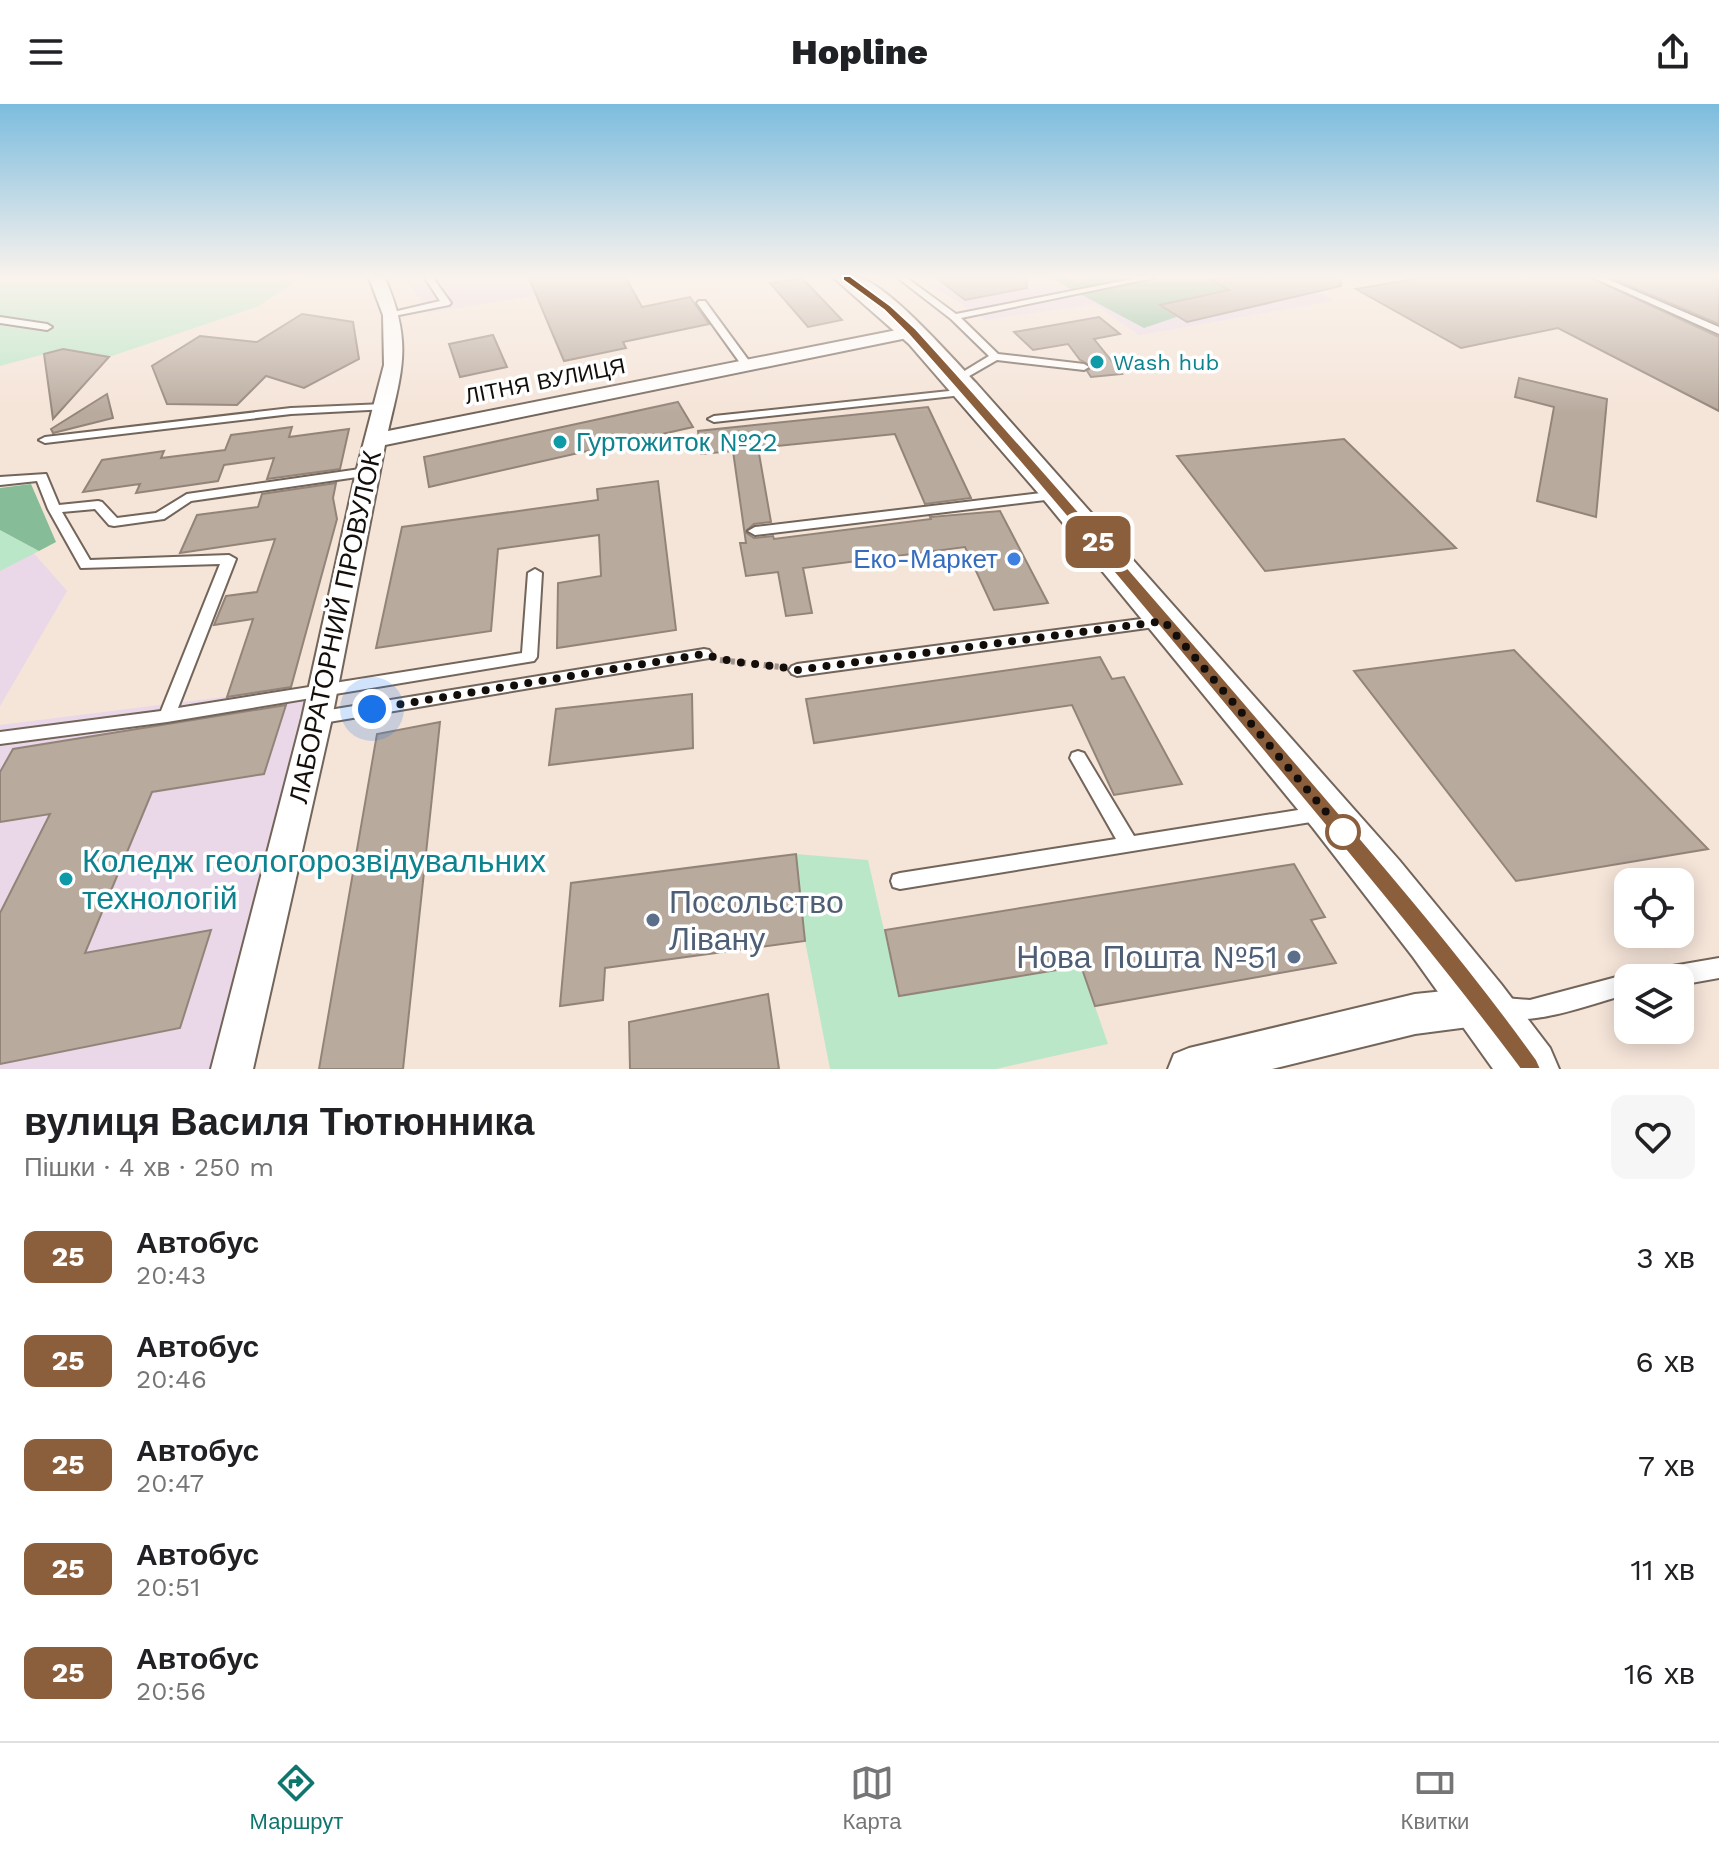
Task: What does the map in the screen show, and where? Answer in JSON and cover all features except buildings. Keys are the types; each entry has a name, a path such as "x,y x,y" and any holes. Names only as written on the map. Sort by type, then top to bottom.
{"main road":[{"path":"903,323 1059,495 1327,812 1484,1006 1529,1069"}],"street":[{"name":"ЛАБОРАТОРНИЙ ПРОВУЛОК","path":"232,1069 320,705 367,472 394,365 392,323"},
{"name":"ЛІТНЯ ВУЛИЦЯ","path":"376,440 912,332"},
{"path":"1189,1069 1415,1014 1484,1006"}],"lane":[{"path":"20,323 47,327"},
{"path":"717,323 747,365"},
{"path":"960,323 995,357 1084,367"},
{"path":"714,419 963,386 995,357"},
{"path":"45,440 291,411 384,407"},
{"path":"54,509 98,505 114,522 159,516 187,498 367,472"},
{"path":"0,481 42,477 54,509 86,565 229,559 167,716"},
{"path":"755,531 1059,495"},
{"path":"320,705 529,657 535,573"},
{"path":"797,670 1164,621"},
{"path":"0,738 167,716 320,705 704,654"},
{"path":"1078,758 1129,845"},
{"path":"900,881 1327,812"},
{"path":"1694,972 1719,968"},
{"path":"1484,1006 1530,1010 1614,988"}],"path":[{"path":"704,654 731,664 760,663 797,670"}],"shaded area":[{"path":"1122,323 1208,323 1139,335"},
{"path":"0,515 67,591 0,706"},
{"path":"312,686 210,1069 0,1069 0,725"}],"green space":[{"path":"0,323 209,323 109,357 63,349 0,366"},
{"path":"1135,323 1159,323 1144,328"},
{"path":"31,484 56,542 39,551 0,530 0,488"},
{"path":"0,530 39,551 0,571"},
{"path":"796,854 868,860 899,996 1081,966 1108,1044 996,1069 830,1069 805,941"}],"bus line":[{"name":"25","path":"903,323 1048,482 1355,846 1484,1006 1529,1069"}],"place":[{"name":"Wash hub","path":"1097,362"},
{"name":"Гуртожиток №22","path":"560,442"},
{"name":"Еко-Маркет","path":"1014,559"},
{"name":"Коледж геологорозвідувальних технологій","path":"66,879"},
{"name":"Посольство Лівану","path":"653,920"},
{"name":"Нова Пошта №51","path":"1294,957"}],"route":[{"path":"372,709 704,654 731,664 760,663 797,670 1164,621 1343,832"}]}
